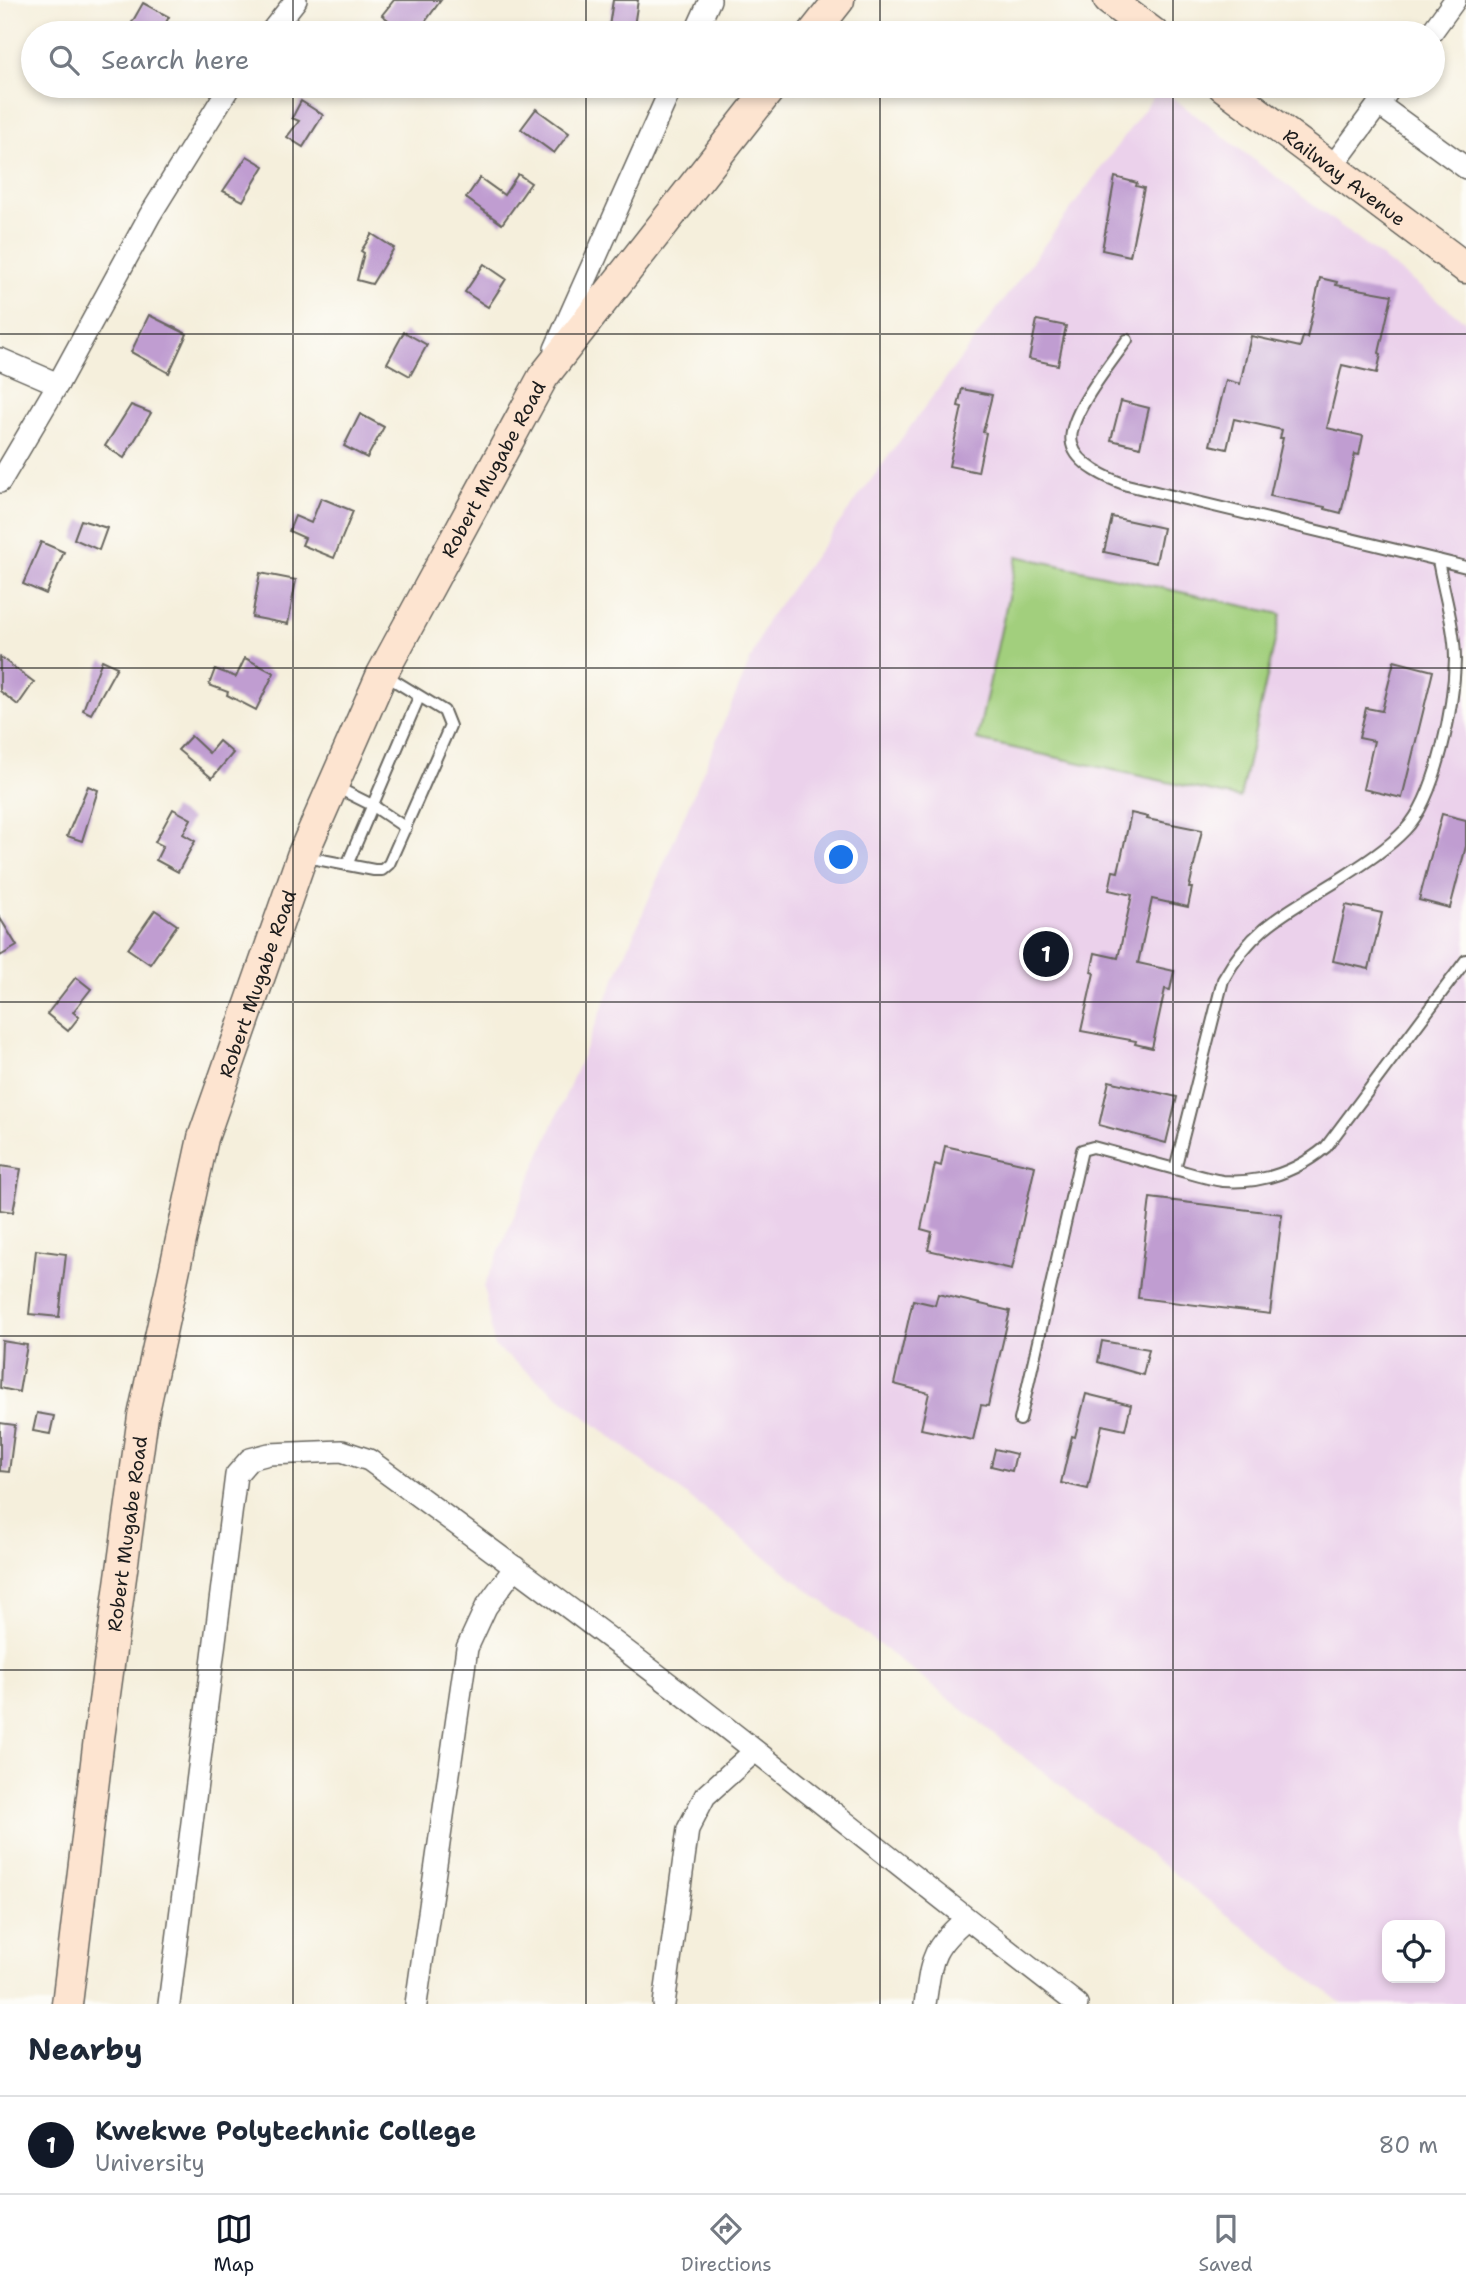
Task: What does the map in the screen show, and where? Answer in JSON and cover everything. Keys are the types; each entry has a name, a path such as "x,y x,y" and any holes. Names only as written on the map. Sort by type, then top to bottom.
{"main road":[{"path":"822,21 839,0"},
{"path":"1109,0 1137,21"},
{"name":"Robert Mugabe Road","path":"67,2004 143,1416 202,1138 302,856 383,674 543,377 763,98"},
{"name":"Railway Avenue","path":"1239,98 1466,268"}],"street":[{"path":"279,21 296,0"},
{"path":"700,21 710,0"},
{"path":"1439,21 1455,0"},
{"path":"0,482 58,384 150,215 223,98"},
{"path":"543,377 667,98"},
{"path":"1332,167 1383,98"},
{"path":"1378,104 1466,168"},
{"path":"0,359 58,384"},
{"path":"169,2004 236,1475 250,1459 269,1454 342,1451 369,1460 515,1567 1077,2004"},
{"path":"416,2004 467,1648 486,1606 515,1567"},
{"path":"664,2004 688,1829 705,1796 755,1751"},
{"path":"925,2004 932,1960 945,1938 966,1919"}],"lane":[{"path":"1127,340 1080,411 1072,429 1072,446 1096,471 1127,485 1466,567"},
{"path":"1175,1169 1223,980 1237,955 1256,934 1294,906 1363,864 1406,829 1425,801 1441,753 1455,657 1438,560"},
{"path":"302,856 382,870 389,864 406,828 450,726 444,710 383,674"},
{"path":"346,865 419,697"},
{"path":"332,785 372,805 406,828"},
{"path":"1020,1420 1082,1150 1093,1147 1222,1181 1253,1180 1278,1175 1308,1162 1326,1147 1466,960"}],"shaded area":[{"path":"1153,98 1173,98 1466,322 1466,2004 1342,2004 494,1346 484,1287 767,621"}],"green space":[{"path":"1017,556 1281,614 1240,798 977,740"}],"building":[{"path":"394,0 441,0 426,21 390,21 382,15"},
{"path":"613,0 638,0 635,21 610,21"},
{"path":"143,3 169,17 167,21 133,21"},
{"path":"301,101 323,115 303,147 287,137 299,121 292,118"},
{"path":"536,109 569,133 554,153 521,129"},
{"path":"247,156 264,166 243,201 223,191"},
{"path":"518,174 531,183 502,224 466,198 480,178 504,195"},
{"path":"1115,177 1137,183 1136,186 1144,188 1130,256 1102,250"},
{"path":"372,234 394,248 372,284 357,280 364,253 361,251"},
{"path":"484,264 506,279 488,307 465,292"},
{"path":"1320,278 1337,282 1336,285 1392,295 1377,373 1342,365 1327,428 1363,436 1359,455 1355,454 1341,513 1325,507 1270,496 1283,438 1280,438 1282,430 1234,419 1227,449 1210,445 1226,380 1240,384 1251,336 1300,347 1303,337 1307,338"},
{"path":"149,315 187,334 169,373 131,352"},
{"path":"1037,320 1066,326 1058,365 1029,359"},
{"path":"404,332 427,345 410,376 387,363"},
{"path":"962,389 992,395 983,432 986,433 978,472 949,466 962,407 958,406"},
{"path":"1121,401 1149,408 1140,447 1111,440"},
{"path":"131,405 151,413 124,458 105,446"},
{"path":"360,414 384,427 367,458 344,446"},
{"path":"321,498 353,511 334,558 302,545 305,538 289,531 295,516 311,523"},
{"path":"1112,517 1163,528 1156,563 1104,552"},
{"path":"81,520 107,528 99,550 74,539"},
{"path":"41,542 64,552 46,594 23,584"},
{"path":"260,573 296,580 288,624 252,617"},
{"path":"0,657 34,682 18,705 0,691"},
{"path":"245,658 274,673 256,710 227,695 228,692 209,685 215,669 236,677"},
{"path":"102,660 117,667 91,714 83,710"},
{"path":"1394,661 1433,671 1402,798 1363,789 1374,741 1359,738 1366,708 1382,711"},
{"path":"191,736 209,753 219,741 233,753 212,778 178,750"},
{"path":"88,786 98,790 82,841 67,836"},
{"path":"173,809 191,819 183,834 195,841 178,872 156,860 163,846 155,842"},
{"path":"1131,813 1148,817 1147,819 1202,830 1189,888 1192,888 1188,907 1152,899 1138,963 1174,971 1170,990 1165,989 1152,1048 1135,1044 1136,1041 1081,1031 1094,973 1091,972 1095,953 1118,958 1132,895 1109,890 1113,871 1118,872"},
{"path":"1442,814 1466,820 1466,846 1450,908 1419,900"},
{"path":"1346,905 1382,913 1369,969 1333,961"},
{"path":"155,910 177,925 150,964 128,949"},
{"path":"0,918 17,946 0,956"},
{"path":"76,977 91,989 73,1012 79,1017 68,1031 47,1014"},
{"path":"1109,1081 1177,1097 1166,1143 1099,1125"},
{"path":"945,1146 1035,1166 1012,1269 928,1250 932,1232 921,1229 935,1164 941,1166"},
{"path":"0,1166 21,1169 13,1212 0,1210"},
{"path":"1150,1198 1282,1214 1270,1314 1138,1298"},
{"path":"36,1250 66,1254 59,1317 29,1314"},
{"path":"938,1294 1010,1311 988,1406 981,1405 973,1440 921,1429 929,1393 894,1384 913,1300 935,1305"},
{"path":"2,1341 27,1345 19,1392 0,1388"},
{"path":"1102,1341 1149,1349 1143,1375 1098,1362"},
{"path":"1086,1394 1131,1405 1125,1430 1102,1425 1088,1489 1061,1483 1072,1436 1075,1437"},
{"path":"37,1413 54,1416 50,1434 33,1431"},
{"path":"0,1423 15,1425 9,1472 0,1471"},
{"path":"995,1449 1016,1454 1012,1471 991,1466"}],"place":[{"name":"Kwekwe Polytechnic College","path":"1046,954"}]}
